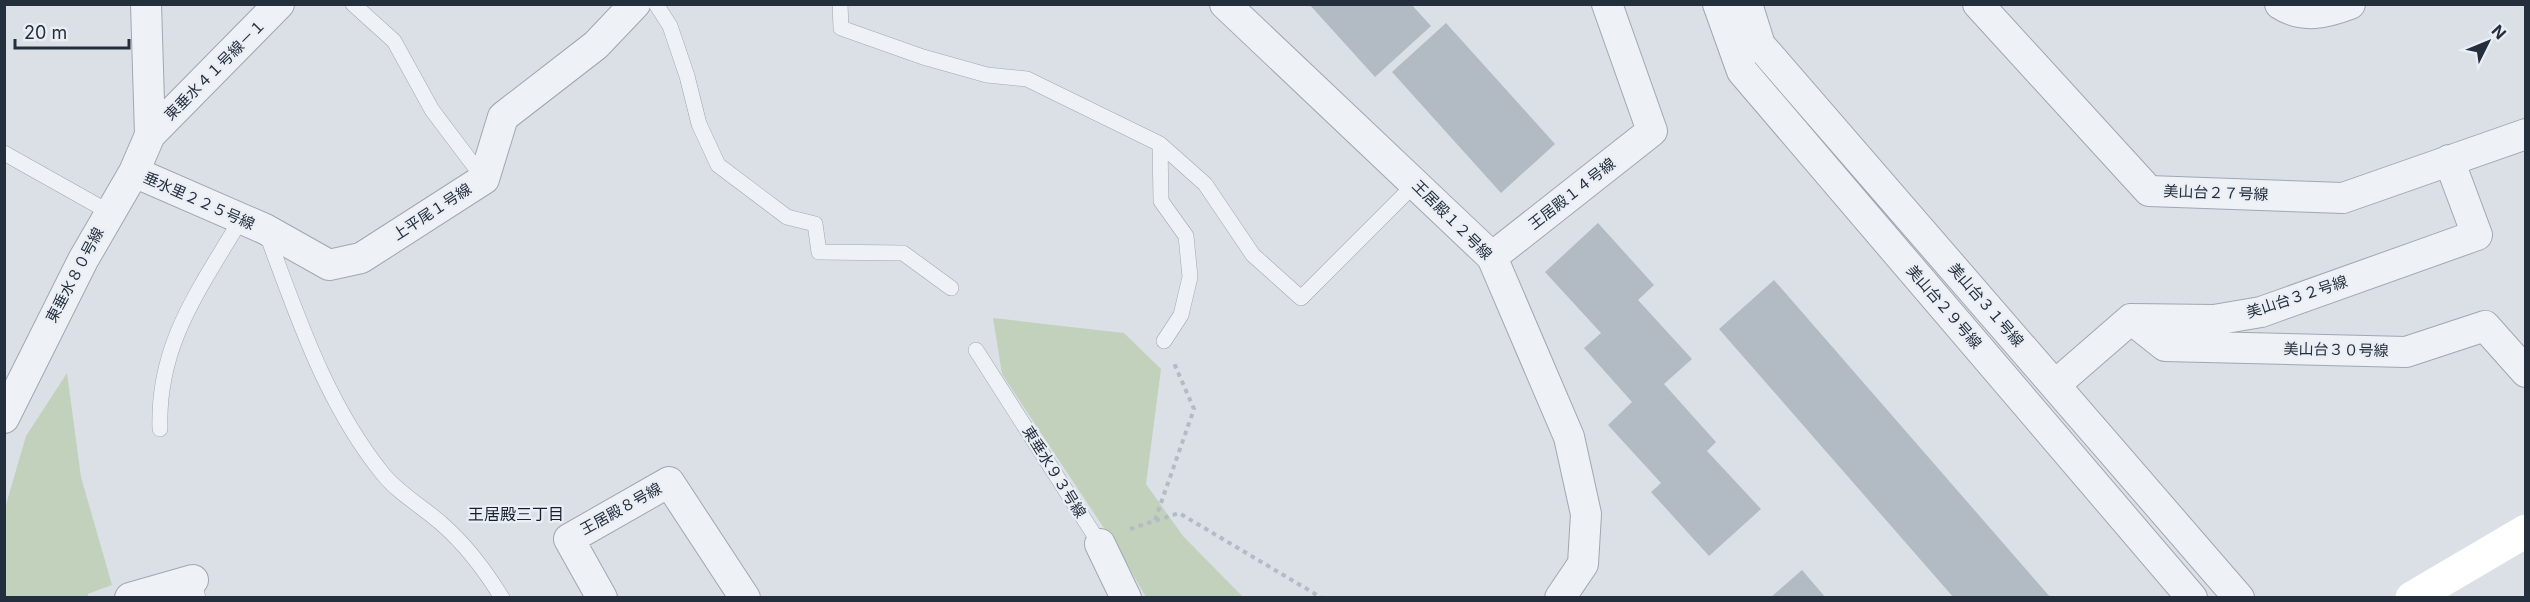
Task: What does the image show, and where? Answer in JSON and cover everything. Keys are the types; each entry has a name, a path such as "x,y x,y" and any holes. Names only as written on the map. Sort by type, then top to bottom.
{"street":[{"path":"146,4 150,135"},
{"name":"東垂水４１号線－１","path":"150,135 279,4"},
{"name":"上平尾１号線","path":"253,224 329,266 361,258 483,179 503,117 596,45 635,4"},
{"name":"王居殿１２号線","path":"1225,4 1492,257 1569,437 1586,514 1583,564 1560,597"},
{"name":"王居殿１４号線","path":"1492,257 1652,130 1607,4"},
{"name":"美山台２９号線","path":"1718,4 1742,71 2192,597"},
{"name":"美山台３１号線","path":"1747,4 1760,45 2239,597"},
{"name":"美山台２７号線","path":"1978,4 2149,191 2343,198 2526,134"},
{"path":"2280,4 2290,11 2320,15 2350,4"},
{"name":"東垂水８０号線","path":"6,412 109,212 134,172 150,135"},
{"name":"美山台３２号線","path":"2131,319 2214,320 2261,312 2477,235 2449,160"},
{"name":"垂水里２２５号線","path":"134,172 253,224"},
{"path":"2055,385 2131,319"},
{"name":"美山台３０号線","path":"2131,319 2165,346 2406,352 2486,326 2526,372"},
{"name":"王居殿８号線","path":"602,597 569,538 669,482 745,597"},
{"path":"2412,597 2526,531"},
{"name":"東垂水９３号線","path":"1100,544 1126,597"},
{"path":"130,597 196,589"}],"lane":[{"path":"354,4 394,41 432,110 483,179"},
{"path":"656,4 670,26 687,76 699,124 718,165 787,217 815,224 819,252 903,253 951,288"},
{"path":"840,4 841,27 922,57 987,75 1027,79 1160,144 1205,184 1253,255 1301,298 1415,184"},
{"path":"1160,144 1161,201 1186,236 1190,277 1181,315 1164,341"},
{"path":"4,153 109,212"},
{"path":"160,429 163,372 180,322 253,224 345,420 384,475 443,525 479,560 502,597"},
{"name":"東垂水９３号線","path":"976,350 1100,544"}],"path":[{"path":"1155,520 1194,409 1164,341"},
{"path":"1100,544 1137,525 1179,513 1322,597"}],"green space":[{"path":"993,318 1124,333 1161,369 1146,484 1183,536 1243,597 1146,597 1121,554 1002,374"},
{"path":"67,373 81,477 112,585 88,594 88,597 5,597 5,508 26,436"}],"building":[{"path":"1309,4 1411,4 1431,26 1375,77"},
{"path":"1446,23 1555,144 1501,193 1392,72"},
{"path":"1598,223 1654,285 1638,300 1692,359 1664,384 1716,442 1707,451 1761,509 1709,556 1651,492 1661,483 1608,425 1632,402 1584,348 1601,333 1545,272"},
{"path":"1774,280 2051,598 1954,598 1719,329"},
{"path":"1802,570 1826,598 1770,598"}],"district":[{"name":"王居殿三丁目","path":"516,514"}]}
